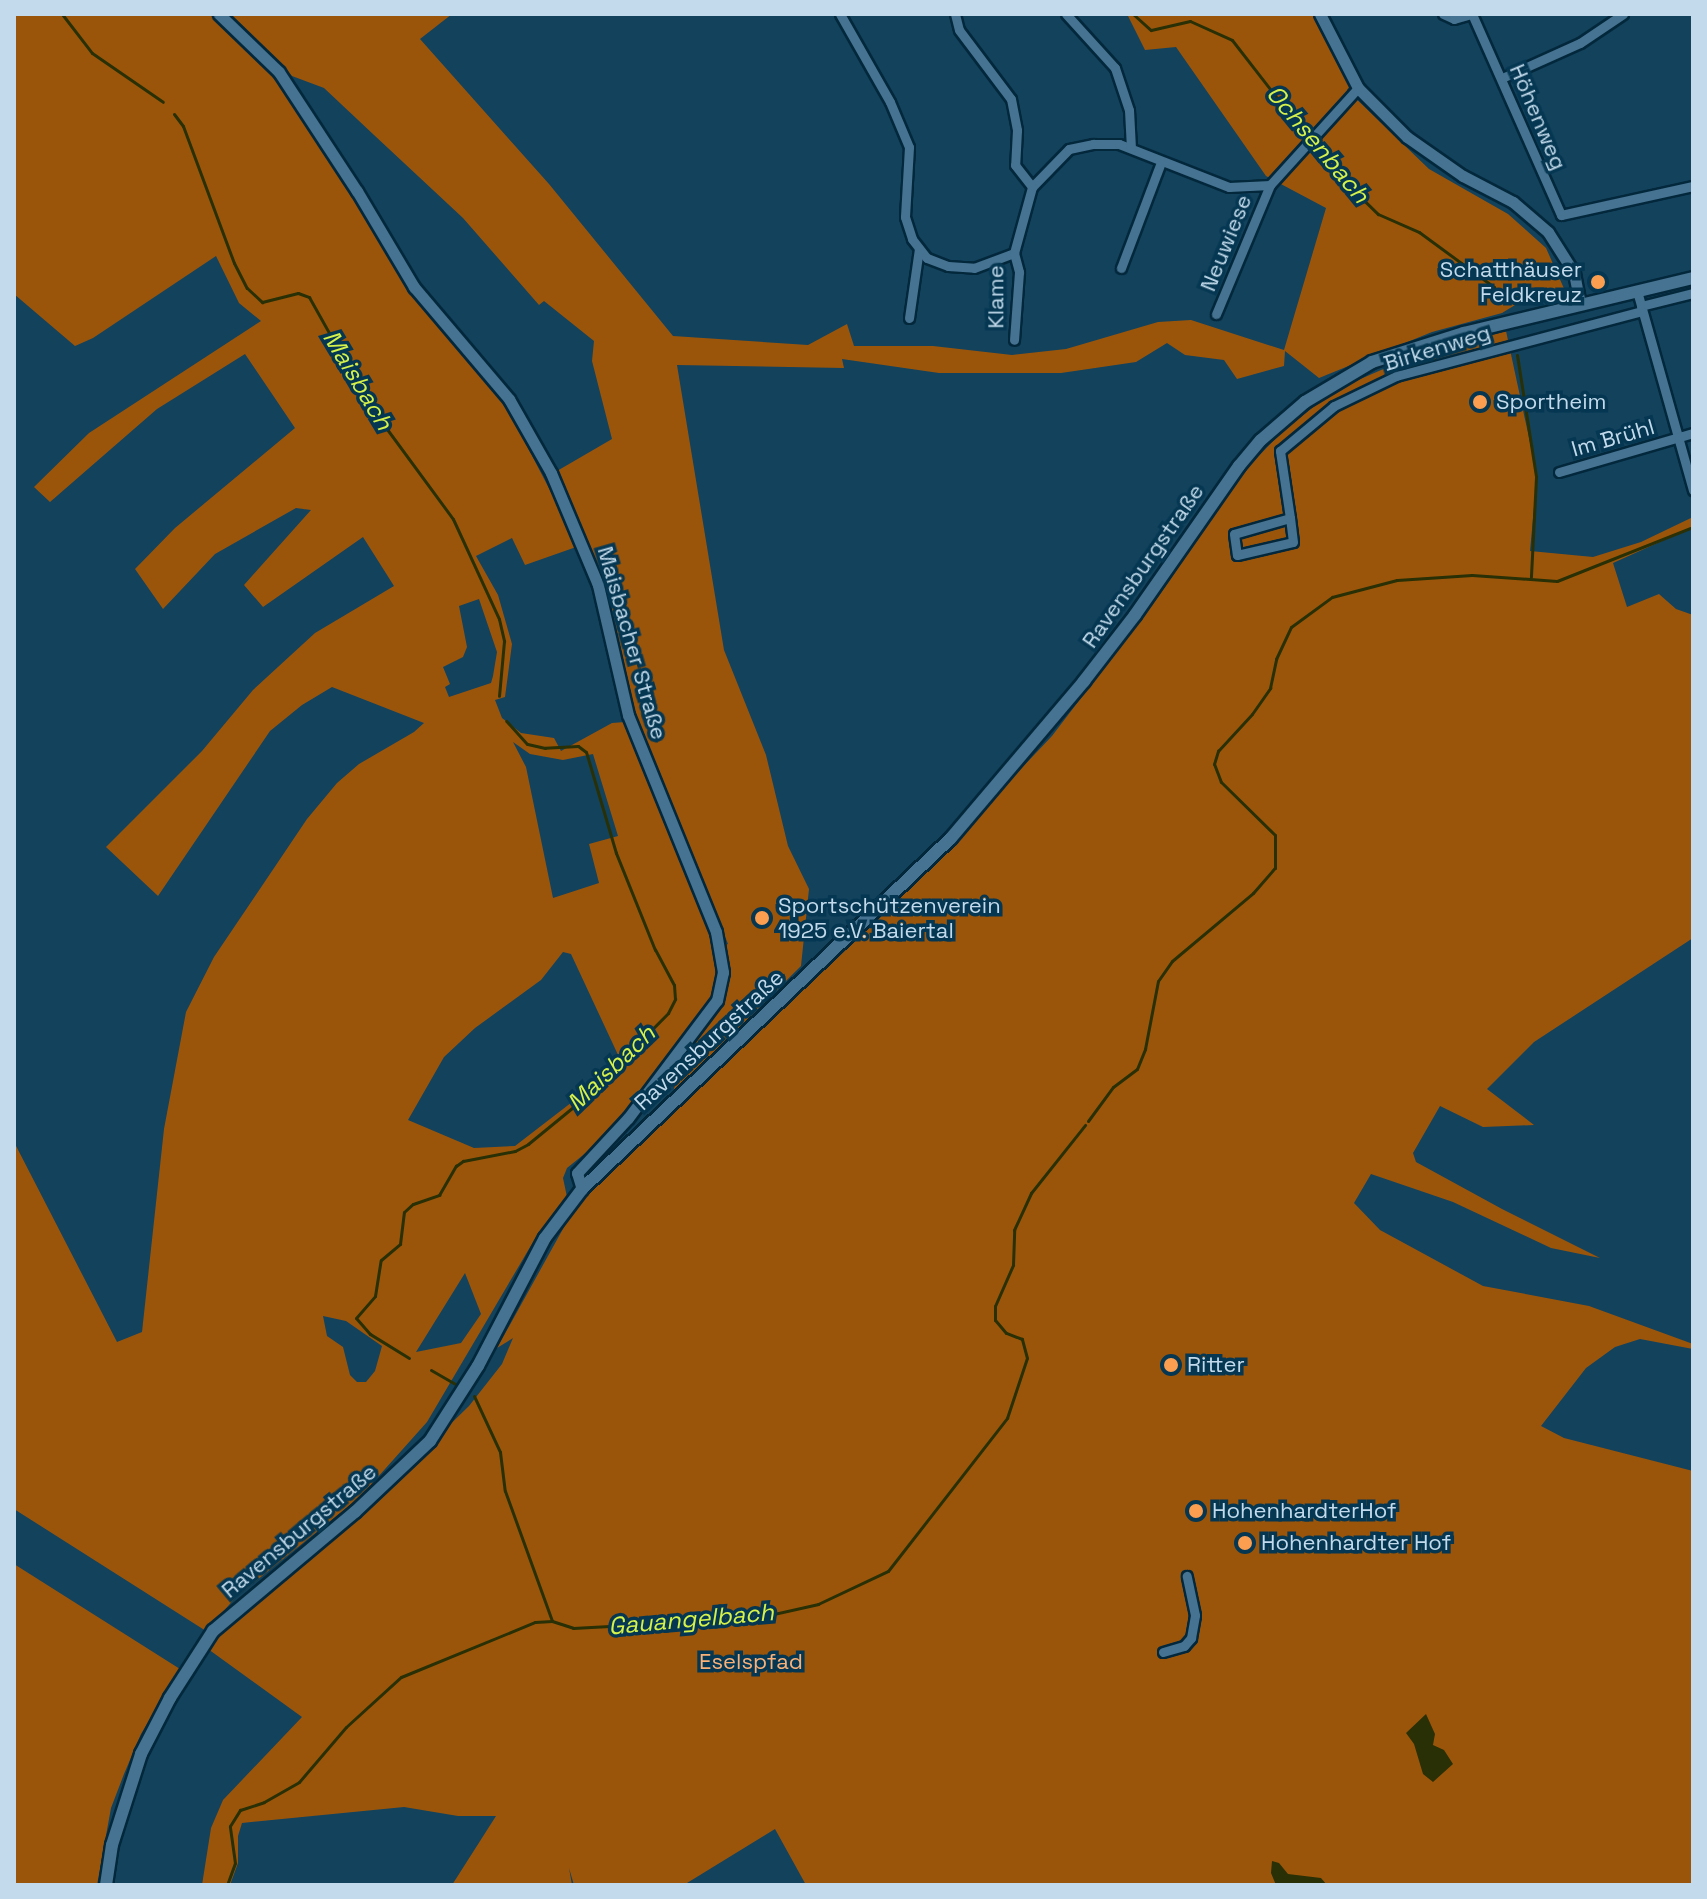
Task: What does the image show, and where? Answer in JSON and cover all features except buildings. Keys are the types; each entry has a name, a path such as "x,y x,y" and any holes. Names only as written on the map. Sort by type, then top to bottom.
{"main road":[{"path":"1580,303 1693,278"},
{"name":"Ravensburgstraße","path":"106,1885 112,1845 141,1754 170,1698 223,1621 355,1512 430,1441 478,1366 545,1238 582,1189 951,838 1110,648 1201,518 1261,440 1305,402 1372,362 1464,333 1580,303"}],"street":[{"name":"Maisbacher Straße","path":"219,14 276,69 357,191 414,287 504,391 545,462 598,585 628,715 716,932 723,972 717,1000 628,1118 577,1173 582,1189"},
{"path":"840,14 890,102 909,147 905,217 912,239 927,258 948,266 974,268 1014,253 1032,187 1069,149 1093,144 1131,148 1229,187 1270,185"},
{"path":"955,14 959,30 1011,99 1017,130 1015,165 1032,187"},
{"path":"1066,14 1115,68 1129,110 1131,148"},
{"path":"1320,14 1358,88 1407,137 1463,176 1513,202 1548,232 1574,273 1580,303"},
{"path":"1443,14 1454,19 1472,14"},
{"name":"Höhenweg","path":"1472,14 1561,215"},
{"path":"1502,78 1580,43 1623,14"},
{"name":"Neuwiese","path":"1216,314 1270,185 1358,88"},
{"path":"1121,268 1161,162"},
{"path":"1548,232 1561,215 1693,186"},
{"path":"909,318 919,249"},
{"name":"Klame","path":"1014,253 1019,272 1014,340"},
{"name":"Im Brühl","path":"1637,291 1677,438"},
{"name":"Birkenweg","path":"1290,518 1280,451 1334,406 1396,376 1693,293"},
{"name":"Im Brühl","path":"1559,472 1693,433"},
{"path":"1677,438 1693,490"},
{"path":"1290,518 1293,542 1237,555 1234,534 1290,518"},
{"path":"1163,1652 1184,1646 1191,1638 1195,1615 1187,1576"}],"green space":[{"path":"14,14 216,14 271,70 416,298 501,396 579,546 525,565 512,538 476,556 498,595 512,644 505,697 495,700 502,718 521,733 554,738 561,751 612,723 625,722 717,948 728,944 634,709 594,558 557,471 612,439 592,361 594,341 544,301 539,305 463,218 324,88 292,76 227,14 452,14 420,39 549,184 673,336 808,345 847,324 854,346 933,346 1012,355 1066,349 1158,322 1191,320 1284,350 1326,208 1266,176 1176,47 1145,50 1127,14 1314,14 1350,86 1347,90 1429,169 1508,214 1546,248 1566,293 1520,302 1502,313 1432,332 1319,378 1285,351 1284,366 1237,379 1224,360 1185,355 1167,343 1136,362 1061,373 939,373 842,359 844,368 677,365 724,650 766,755 788,846 809,889 801,966 673,1093 681,1061 717,1006 701,1009 702,1015 625,1114 603,1139 567,1168 563,1178 567,1197 536,1237 427,1422 360,1497 236,1597 206,1631 14,1509 14,1142 117,1342 142,1332 164,1129 186,1012 214,957 307,819 337,783 359,764 424,723 332,687 302,705 270,731 158,896 106,847 202,751 253,690 315,633 394,586 363,537 263,607 244,585 311,510 296,508 215,554 163,609 135,569 175,528 295,428 245,354 157,409 50,502 34,487 89,433 261,321 239,303 216,256 93,338 75,346 14,294","holes":["479,599 497,652 491,683 449,697 445,687 450,684 443,667 463,657 467,647 459,606","513,742 530,754 563,760 593,754 618,836 589,844 599,883 553,898 526,767","563,952 571,954 619,1057 589,1089 515,1146 474,1148 408,1120 444,1057 475,1028 541,980","465,1273 481,1314 461,1343 416,1352","323,1316 346,1321 382,1346 375,1371 366,1382 357,1382 350,1375 343,1347 327,1336"]},
{"name":"Eselspfad","path":"1506,331 1537,475 1530,551 1593,557 1641,542 1693,517 1693,527 1613,563 1627,607 1659,594 1676,609 1693,615 1693,938 1534,1042 1487,1089 1534,1125 1483,1127 1440,1106 1413,1153 1416,1162 1600,1258 1551,1248 1453,1202 1371,1174 1354,1203 1380,1230 1483,1286 1589,1306 1693,1344 1693,1349 1640,1339 1615,1347 1586,1368 1541,1426 1564,1438 1693,1471 1693,1885 806,1885 775,1829 687,1883 676,1885 574,1885 569,1868 572,1885 452,1885 496,1816 458,1816 404,1807 242,1823 238,1836 238,1863 230,1885 202,1885 211,1828 223,1800 302,1717 208,1649 240,1612 360,1512 469,1406 502,1364 513,1338 497,1348 579,1200 878,920 1052,736 1158,597 1245,470 1284,430 1335,390 1395,364"},
{"path":"14,1564 180,1669 141,1734 124,1774 111,1808 97,1885 14,1885"}],"shaded area":[{"path":"1426,1714 1435,1734 1433,1745 1444,1750 1453,1764 1433,1782 1423,1774 1414,1744 1406,1733"},
{"path":"1272,1861 1279,1863 1288,1874 1321,1878 1327,1885 1276,1885 1271,1873"}],"waterway":[{"name":"Maisbach","path":"62,14 92,53 163,102"},
{"name":"Ochsenbach","path":"1133,14 1151,30 1190,21 1232,40 1333,170 1378,214 1419,232 1494,287 1500,301"},
{"name":"Maisbach","path":"174,114 183,126 234,263 247,288 262,302 298,293 309,297 370,406 453,519 499,619 504,641 499,696"},
{"name":"Ochsenbach","path":"1517,355 1536,477 1531,577"},
{"name":"Gauangelbach","path":"1088,1121 1113,1087 1137,1069 1145,1049 1158,981 1172,961 1253,893 1275,868 1275,835 1221,782 1214,764 1218,751 1252,714 1270,688 1276,659 1291,627 1332,597 1397,580 1472,575 1557,581 1690,528"},
{"name":"Maisbach","path":"409,1358 370,1334 356,1318 375,1296 381,1260 400,1244 404,1212 413,1204 439,1195 456,1166 463,1161 515,1151 528,1144 583,1099 668,1013 675,999 674,985 655,950 616,853 586,752 578,746 545,748 527,744 506,721"},
{"name":"Gauangelbach","path":"227,1885 235,1863 230,1826 240,1810 264,1802 299,1782 346,1727 401,1677 535,1622 552,1621 573,1628 756,1618 818,1604 888,1571 1007,1418 1027,1358 1022,1339 1006,1333 995,1320 995,1306 1013,1265 1014,1230 1031,1193 1085,1125"},
{"name":"Maisbach","path":"431,1370 457,1385"},
{"name":"Maisbach","path":"474,1396 500,1452 505,1491 552,1621"}],"place":[{"name":"Schatthäuser Feldkreuz","path":"1598,282"},
{"name":"Sportheim","path":"1480,402"},
{"name":"Sportschützenverein 1925 e.V. Baiertal","path":"762,918"},
{"name":"Ritter","path":"1171,1365"},
{"name":"HohenhardterHof","path":"1196,1511"},
{"name":"Hohenhardter Hof","path":"1245,1543"}]}
